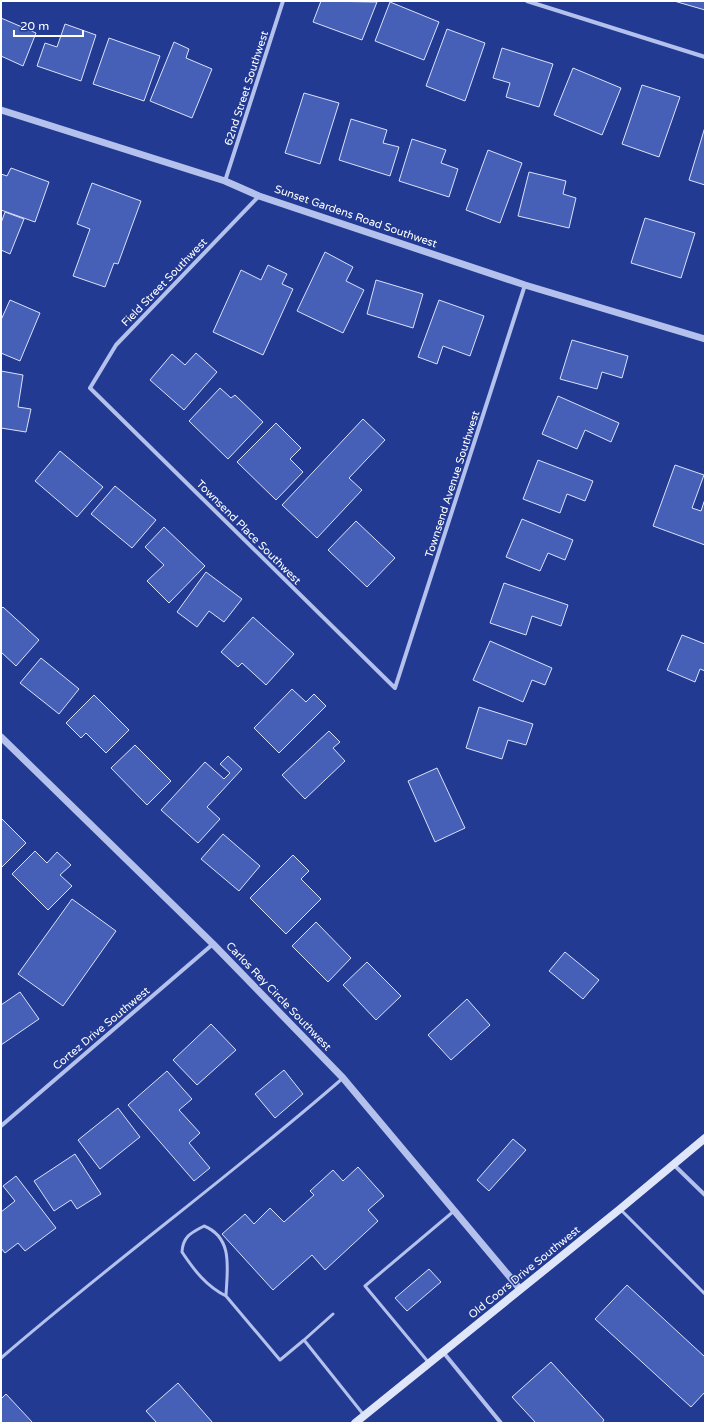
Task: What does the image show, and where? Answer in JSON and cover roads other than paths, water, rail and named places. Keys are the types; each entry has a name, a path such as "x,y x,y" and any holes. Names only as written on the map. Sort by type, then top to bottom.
{"main road":[{"name":"Old Coors Drive Southwest","path":"355,1423 620,1209 705,1138"}],"street":[{"name":"62nd Street Southwest","path":"225,181 283,1"},
{"path":"527,1 705,57"},
{"name":"Sunset Gardens Road Southwest","path":"1,110 225,181 259,196 526,285 705,338"},
{"name":"Field Street Southwest","path":"90,388 116,345 259,196"},
{"name":"Townsend Avenue Southwest","path":"395,688 526,285"},
{"name":"Townsend Place Southwest","path":"90,388 395,688"},
{"name":"Carlos Rey Circle Southwest","path":"1,737 213,944 343,1078 520,1289"},
{"name":"Cortez Drive Southwest","path":"1,1126 213,944"},
{"path":"674,1165 705,1195"},
{"path":"443,1352 501,1423"}],"lane":[{"path":"1,1358 64,1304 292,1123 343,1078"},
{"path":"620,1209 705,1294"},
{"path":"429,1364 365,1286 454,1211"},
{"path":"226,1296 227,1257 223,1242 214,1230 204,1226 191,1233 182,1242 182,1252 204,1281 214,1290 226,1296 280,1360 333,1314"},
{"path":"304,1340 364,1416"}]}
